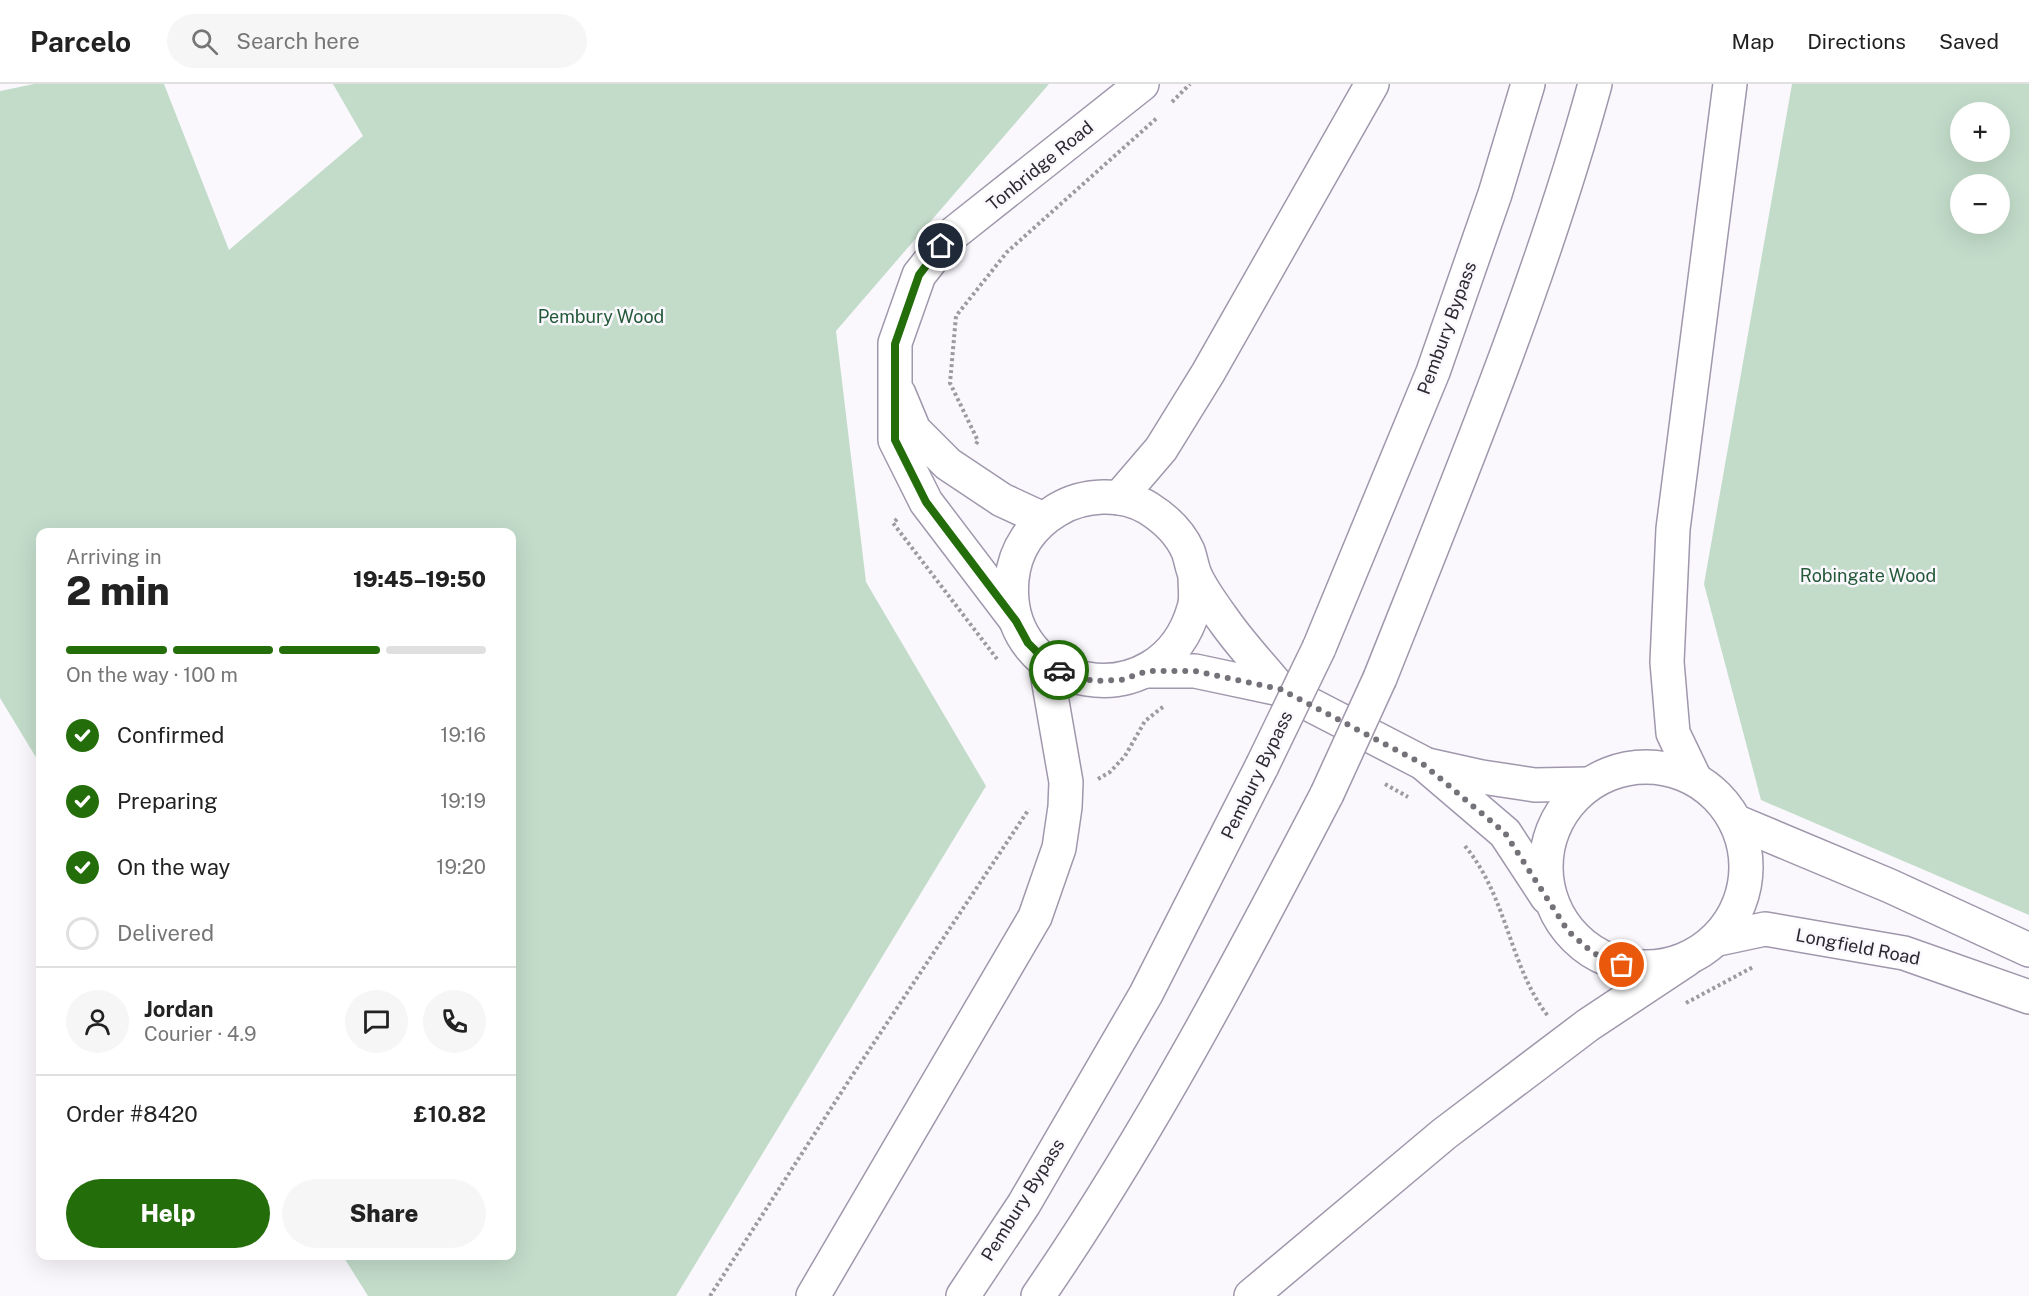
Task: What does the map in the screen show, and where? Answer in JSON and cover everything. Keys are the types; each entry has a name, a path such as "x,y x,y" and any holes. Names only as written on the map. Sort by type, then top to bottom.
{"main road":[{"name":"Tonbridge Road","path":"1016,621 922,495 895,440 893,382 895,344 909,298 919,275 949,237 991,205 1018,180 1142,84"},
{"path":"1119,498 1161,449 1202,383 1372,84"},
{"name":"Pembury Bypass","path":"963,1296 1024,1204 1146,994 1319,648 1433,372 1495,194 1528,84"},
{"path":"1038,1296 1080,1235 1169,1090 1327,794 1380,678 1504,356 1576,154 1595,84"},
{"path":"1695,779 1673,733 1667,662 1673,529 1730,84"},
{"name":"Tonbridge Road","path":"893,382 914,430 952,467 1002,500 1043,519"},
{"path":"1196,577 1195,606 1185,634 1169,655 1147,671 1121,680 1094,681 1067,674 1046,661 1028,643 1016,621 1011,593 1014,566 1025,540 1043,519 1066,504 1092,497 1119,498 1147,507 1170,525 1187,549 1196,577 1226,623 1280,689"},
{"path":"813,1296 1035,917 1059,848 1065,807 1066,782 1046,661"},
{"path":"1147,671 1195,671 1280,689 1423,764 1505,833 1568,931 1593,953 1622,965 1654,968 1686,960"},
{"path":"1423,764 1482,777 1535,785 1589,784"},
{"path":"1251,1296 1444,1134 1588,1024 1703,951 1718,939 1736,913 1746,883 1746,851 1735,821 1718,797 1695,779 1669,770 1641,767 1614,772 1589,784 1565,808 1550,838 1545,871 1552,903"},
{"path":"1735,821 1890,886 2029,950"},
{"name":"Longfield Road","path":"1718,939 1765,929 1904,953 2029,997"}],"path":[{"path":"1166,109 1190,84"},
{"path":"952,467 978,441 950,383 956,316 1007,252 1158,117"},
{"path":"922,495 893,523 1003,667"},
{"path":"710,1296 957,918"}],"green space":[{"name":"Pembury Wood","path":"34,84 164,84 229,250 363,136 333,84 1049,84 836,331 866,582 986,786 676,1296 368,1296 346,1260 516,1260 516,528 36,528 36,757 0,698 0,91"},
{"name":"Robingate Wood","path":"1792,84 2029,84 2029,915 1761,800 1704,584"}],"way so far":[{"path":"1059,670 1094,681 1121,680 1147,671 1195,671 1280,689 1423,764 1505,833 1568,931 1593,953 1622,965"}],"route":[{"path":"941,246 919,275 909,298 895,344 893,382 895,440 926,502 1016,621 1028,643 1059,670"}]}
